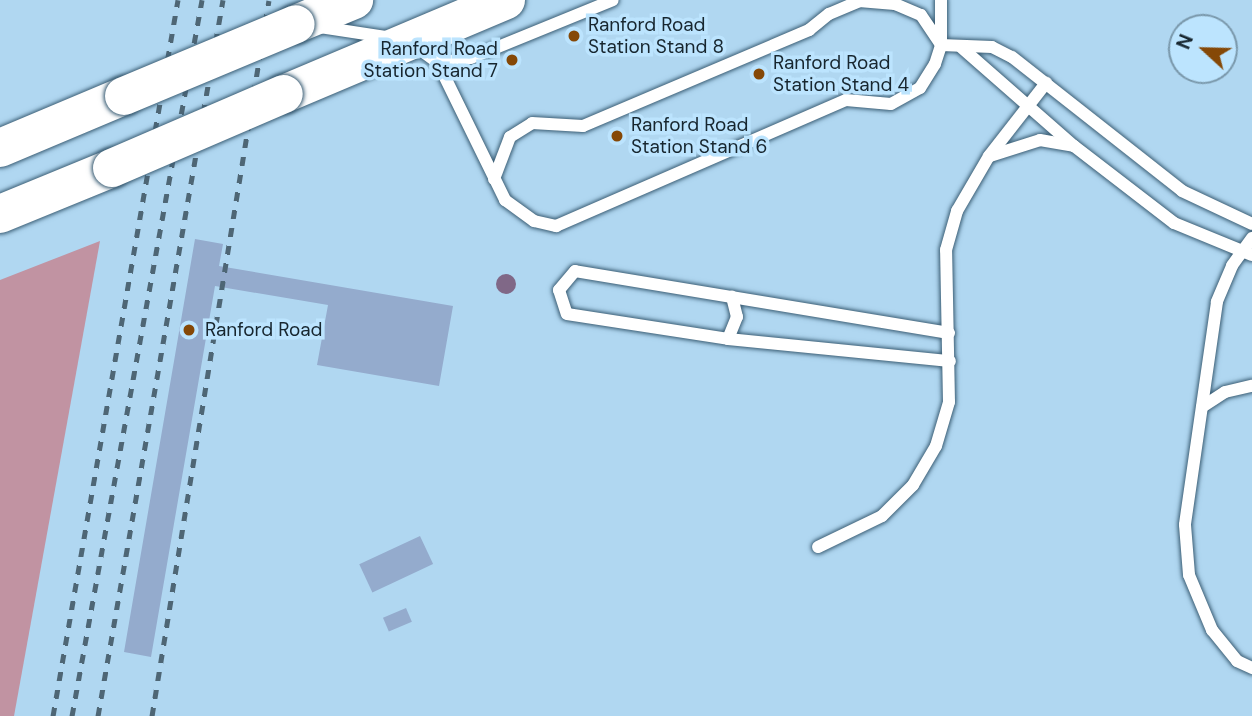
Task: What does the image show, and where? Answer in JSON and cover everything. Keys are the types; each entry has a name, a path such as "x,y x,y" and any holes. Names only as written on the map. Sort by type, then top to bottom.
{"main road":[{"path":"0,148 354,0"},
{"path":"0,214 284,94 424,53 506,0"}],"lane":[{"path":"296,24 380,34 424,53 471,58 613,0"},
{"path":"424,53 494,179 517,211 556,226 846,100 891,104 920,89 935,64 941,45 941,0"},
{"path":"494,179 510,137 532,123 583,126 809,30 829,14 859,1 895,4 921,15 941,45 962,48 992,47 1046,83 1118,144 1182,191 1252,224"},
{"path":"962,48 1073,146 1174,223 1246,254"},
{"path":"818,547 882,516 913,485 936,446 949,402 946,250 957,211 989,156 1046,83"},
{"path":"989,156 1040,140 1073,146"},
{"path":"1252,238 1246,254 1217,302 1185,525 1189,575 1220,645 1252,668"},
{"path":"949,333 575,271 559,290 568,314 728,339 950,361"},
{"path":"728,339 737,317 732,297"},
{"path":"1202,407 1225,392 1252,386"}],"shaded area":[{"path":"100,241 14,716 0,716 0,280"}],"building":[{"path":"195,239 223,244 219,266 453,306 439,386 317,365 328,305 215,286 151,657 124,652"},
{"path":"420,536 433,564 372,592 359,564"},
{"path":"406,608 412,622 389,632 383,618"}],"railway":[{"path":"53,716 178,0"},
{"path":"72,716 202,0"},
{"path":"98,716 223,0"},
{"path":"152,716 269,0"}],"place":[{"name":"Ranford Road Station Stand 8","path":"574,36"},
{"name":"Ranford Road Station Stand 7","path":"512,60"},
{"name":"Ranford Road Station Stand 4","path":"759,74"},
{"name":"Ranford Road Station Stand 6","path":"617,136"},
{"name":"Ranford Road","path":"189,330"}]}
